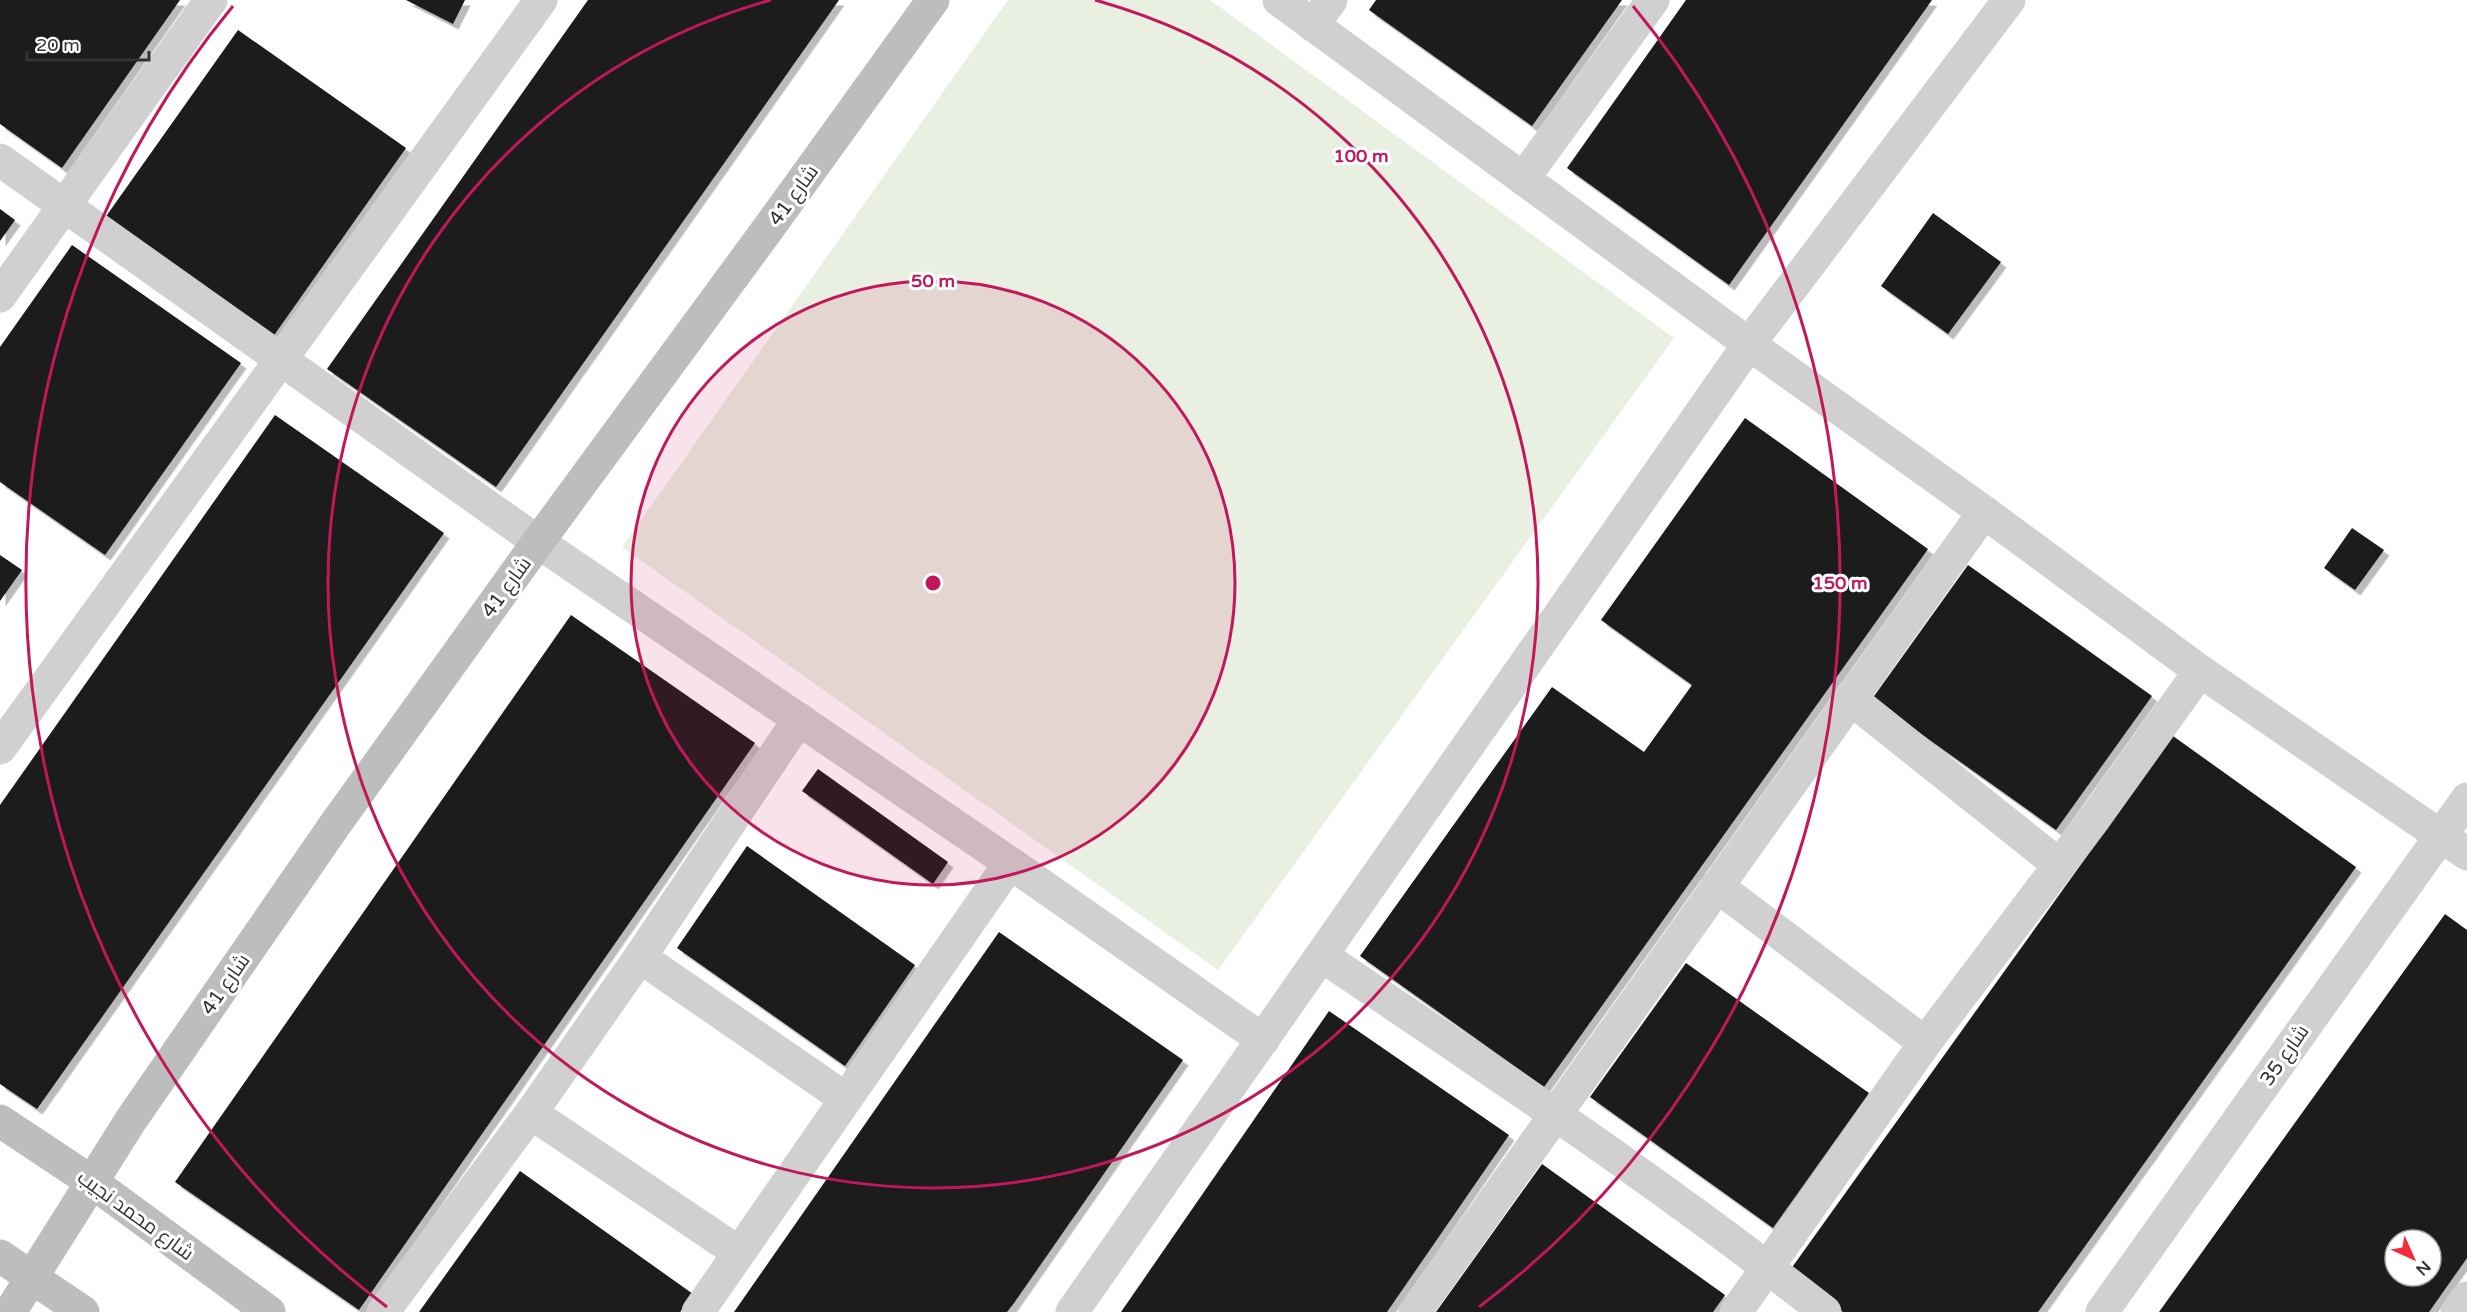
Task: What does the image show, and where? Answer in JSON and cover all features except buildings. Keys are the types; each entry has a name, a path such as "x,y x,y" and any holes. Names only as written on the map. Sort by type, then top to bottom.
{"main road":[{"name":"شارع 41","path":"10,1312 131,1120 334,826 933,0"},
{"name":"شارع محمد نجيب","path":"0,1121 92,1182 269,1312"},
{"path":"0,1256 83,1312"}],"street":[{"path":"0,296 211,0"},
{"path":"0,748 542,0"},
{"path":"1279,0 1322,13 1523,179 2200,670 2467,854"},
{"path":"1523,179 1653,0"},
{"path":"1072,1312 1749,344 2009,0"},
{"path":"0,160 538,542 1010,863 1263,1040"},
{"path":"1415,1312 1984,512"},
{"path":"1736,1312 1925,1043 2058,864 2114,793 2200,670"},
{"path":"1851,699 2058,864"},
{"path":"383,1312 531,1113 640,957 799,720"},
{"name":"شارع 35","path":"2102,1312 2467,799"},
{"path":"698,1312 1010,863"},
{"path":"1717,886 1925,1043"},
{"path":"1322,956 1556,1113 1769,1268 1825,1312"},
{"path":"640,957 846,1098"},
{"path":"531,1113 738,1252"},
{"path":"2457,1312 2467,1298"}],"green space":[{"path":"1008,0 1210,0 1674,338 1218,970 622,547"}]}
